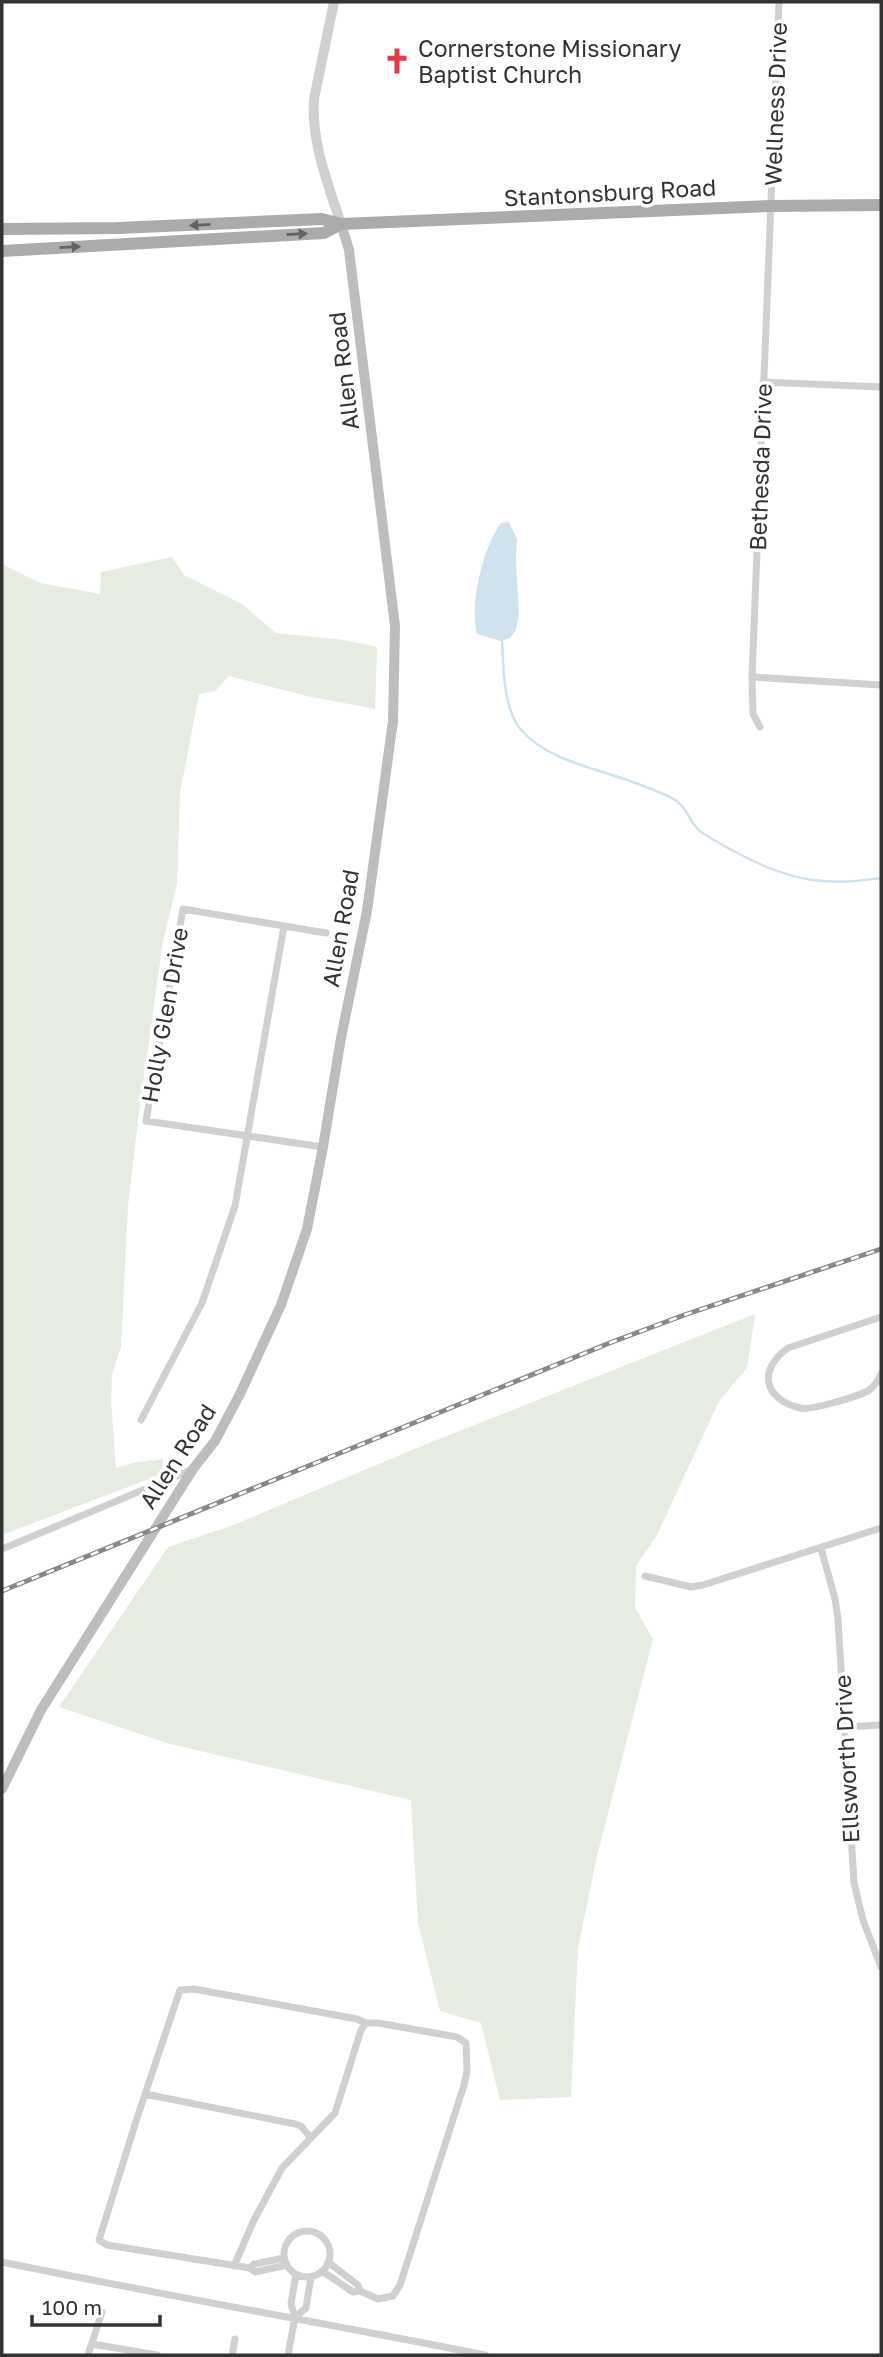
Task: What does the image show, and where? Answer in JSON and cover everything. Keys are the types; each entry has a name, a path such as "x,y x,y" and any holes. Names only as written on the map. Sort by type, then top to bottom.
{"main road":[{"name":"Stantonsburg Road","path":"2,229 118,228 322,219 341,224 771,206 881,205"},
{"name":"Stantonsburg Road","path":"2,251 324,233 341,224"},
{"name":"Allen Road","path":"2,1789 41,1710 193,1469 215,1441 281,1305 307,1229 367,911 393,721 395,626 349,250 341,224"}],"street":[{"name":"Allen Road","path":"334,2 313,114 318,150 341,224"},
{"name":"Wellness Drive","path":"771,206 779,2"},
{"name":"Bethesda Drive","path":"760,727 752,714 752,677 771,206"},
{"path":"763,382 881,387"},
{"path":"752,677 881,685"},
{"name":"Holly Glen Drive","path":"323,1147 146,1121 183,909 326,933"},
{"path":"141,1420 202,1303 235,1206 284,926"},
{"path":"881,1317 788,1348 776,1357 767,1377 776,1397 800,1408 814,1408 868,1391 881,1374"},
{"path":"2,1549 193,1469"},
{"path":"645,1576 691,1587 703,1585 881,1528"},
{"name":"Ellsworth Drive","path":"821,1548 838,1619 854,1883 863,1920 881,1967"},
{"path":"845,1727 881,1725"},
{"path":"285,2261 254,2263 250,2268 107,2245 99,2240 180,1990 186,1988 357,2019 366,2023 457,2038 466,2043 467,2071 400,2285 393,2296 378,2299 360,2291 353,2292 322,2271"},
{"path":"234,2266 254,2220 282,2168 335,2113 361,2030 366,2023"},
{"path":"145,2094 295,2124 301,2126 311,2138"},
{"path":"302,2232 321,2237 326,2242 330,2255 328,2262 322,2271 311,2277 296,2274 285,2261 286,2244 302,2232"},
{"path":"2,2262 485,2355"},
{"path":"328,2262 358,2285 360,2291"},
{"path":"288,2355 295,2317 291,2304 296,2274"},
{"path":"295,2317 306,2308 311,2277"},
{"path":"88,2355 102,2312"},
{"path":"232,2355 235,2339"},
{"path":"92,2344 157,2355"}],"shaded area":[{"path":"172,557 184,575 242,604 276,633 344,640 377,647 375,709 307,696 229,676 215,691 199,694 180,793 177,884 163,941 138,1120 128,1206 121,1347 112,1374 111,1401 116,1468 136,1462 163,1459 162,1474 2,1535 2,564 40,583 100,594 101,572"},
{"path":"755,1314 747,1368 719,1401 657,1535 636,1566 635,1608 653,1639 597,1856 578,1948 571,2097 500,2100 481,2023 440,2011 418,1923 411,1800 170,1744 59,1707 168,1547 231,1526 429,1443"}],"water":[{"path":"509,522 517,539 519,613 516,630 510,638 500,641 477,634 476,592 483,561 494,533 501,523"}],"waterway":[{"path":"502,637 505,686 511,710 521,730 541,747 565,759 670,797 681,805 701,832 764,866 797,877 828,882 881,878"}],"railway":[{"path":"2,1591 612,1342 881,1249"}],"place":[{"name":"Cornerstone Missionary Baptist Church","path":"397,61"}]}
